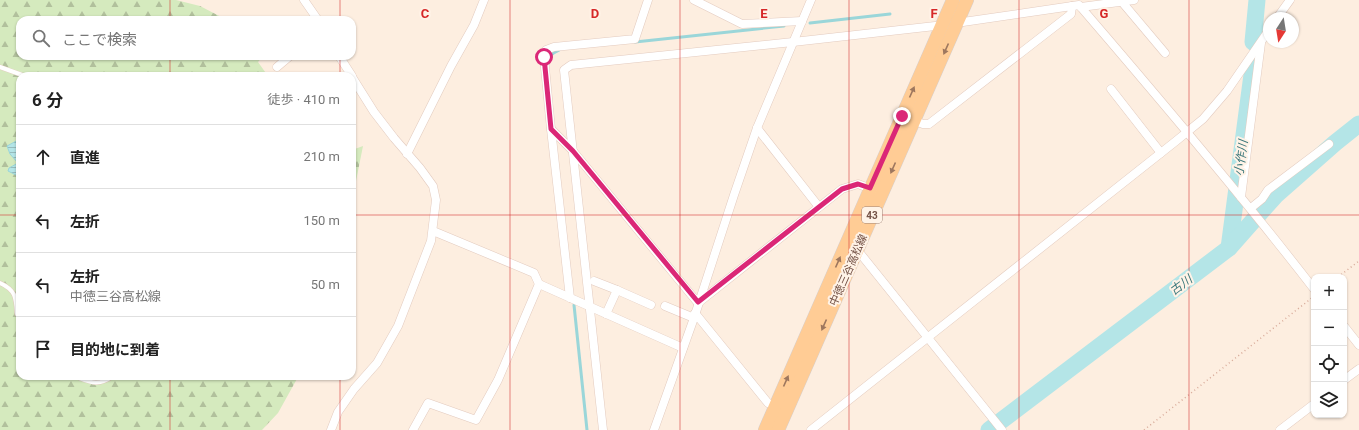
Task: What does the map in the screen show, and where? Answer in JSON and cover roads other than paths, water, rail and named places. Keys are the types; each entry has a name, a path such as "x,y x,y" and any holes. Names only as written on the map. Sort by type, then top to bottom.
{"main road":[{"name":"中徳三谷高松線","path":"778,430 882,194 942,25 953,0"},
{"name":"中徳三谷高松線","path":"764,430 870,188 908,118 967,0"}],"street":[{"path":"407,154 451,66 474,25 484,0"},
{"path":"570,298 544,57 546,50 554,46 635,39 648,0"},
{"path":"694,0 742,24 802,21"},
{"path":"654,430 757,128 811,0"},
{"path":"603,430 564,70 571,65 942,25 1079,5 1134,0"},
{"path":"1282,12 1290,0"},
{"path":"307,1 316,16"},
{"path":"1122,2 1165,53"},
{"path":"908,118 929,124 1071,14 1079,5"},
{"path":"1079,5 1252,209 1311,285"},
{"path":"811,430 1203,119 1227,91 1263,38"},
{"path":"1240,196 1261,41"},
{"path":"277,67 285,60"},
{"path":"342,60 349,72"},
{"path":"331,430 338,412 354,389 377,363 398,326 431,241 436,200 433,186 374,112 356,83"},
{"path":"1111,89 1161,153"},
{"path":"757,128 819,207"},
{"path":"551,129 573,151 698,302"},
{"path":"1252,209 1262,199 1268,190 1329,144"},
{"path":"698,302 842,189 858,184 882,194"},
{"path":"433,231 534,274 539,284 683,348"},
{"path":"849,238 927,338 1002,430"},
{"path":"594,281 651,304"},
{"path":"413,430 428,403 476,420 498,380 539,284"},
{"path":"606,314 617,290"},
{"path":"664,306 694,316 768,403 775,406"},
{"path":"1347,330 1359,345"},
{"path":"1347,378 1359,368"},
{"path":"1280,430 1311,406"}],"lane":[{"path":"0,67 16,73"},
{"path":"0,282 12,291 16,297"},
{"path":"84,380 98,384 107,380"}],"water":[{"path":"16,141 16,161 10,154 7,146"},
{"path":"16,164 16,175 8,171 9,168"}],"waterway":[{"name":"小作川","path":"1253,42 1257,0"},
{"path":"810,23 890,14"},
{"path":"635,42 784,26"},
{"path":"548,64 551,55 559,50"},
{"name":"小作川","path":"1229,248 1253,67"},
{"name":"古川","path":"989,430 1229,248 1276,195 1359,124"},
{"path":"574,305 587,430"}]}
